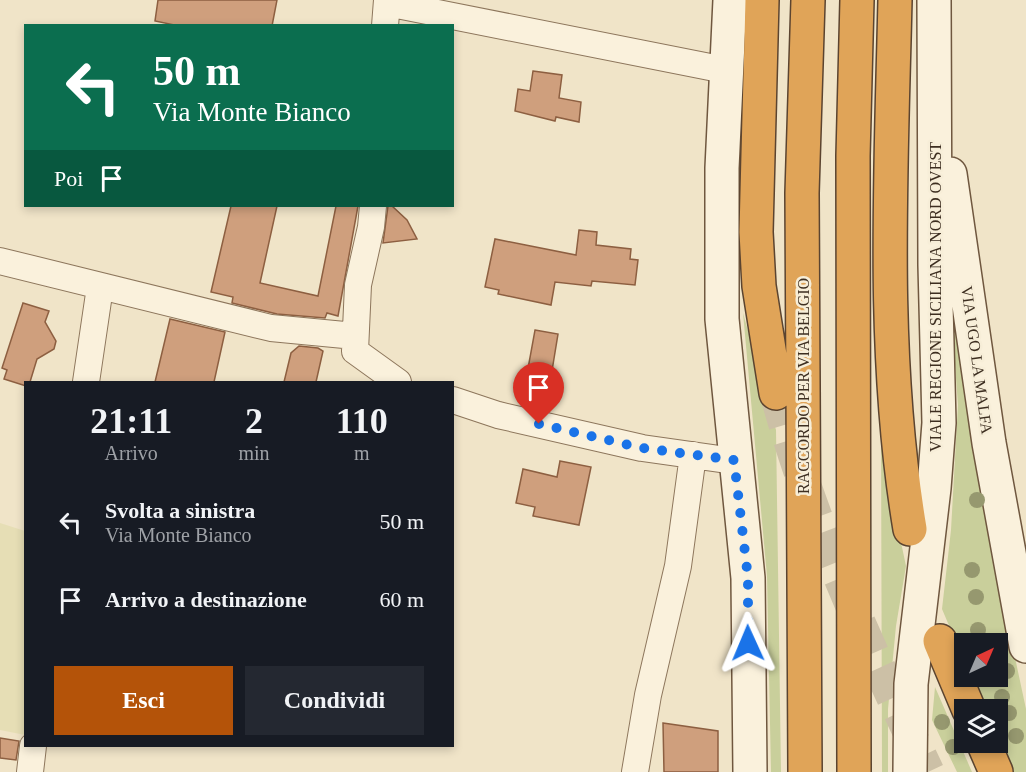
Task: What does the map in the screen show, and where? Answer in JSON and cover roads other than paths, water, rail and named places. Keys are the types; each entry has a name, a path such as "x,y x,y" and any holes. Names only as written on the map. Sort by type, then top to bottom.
{"highway":[{"path":"762,0 756,232 759,286 776,393"},
{"name":"RACCORDO PER VIA BELGIO","path":"805,772 802,193 808,0"},
{"path":"854,772 853,156 857,0"},
{"path":"895,0 891,183 892,365 896,432 910,529"},
{"path":"940,641 964,699"},
{"path":"988,753 996,772"}],"street":[{"path":"729,0 725,70 722,319 734,460 748,578 750,772"},
{"name":"VIALE REGIONE SICILIANA NORD OVEST","path":"910,772 911,684 934,488 939,423 933,73 934,0"},
{"path":"386,9 725,70"},
{"name":"VIA UGO LA MALFA","path":"933,73 962,245 988,443 1026,646"},
{"path":"373,207 371,227 358,285 355,351 397,381"},
{"path":"0,261 271,328 355,336"},
{"path":"86,381 100,287"},
{"path":"454,400 498,415 642,448 734,460"},
{"path":"636,772 648,695 678,566 693,455"},
{"path":"30,772 33,747"}],"tunnel":[{"path":"776,393 790,442 824,539 863,633 928,772"}]}
